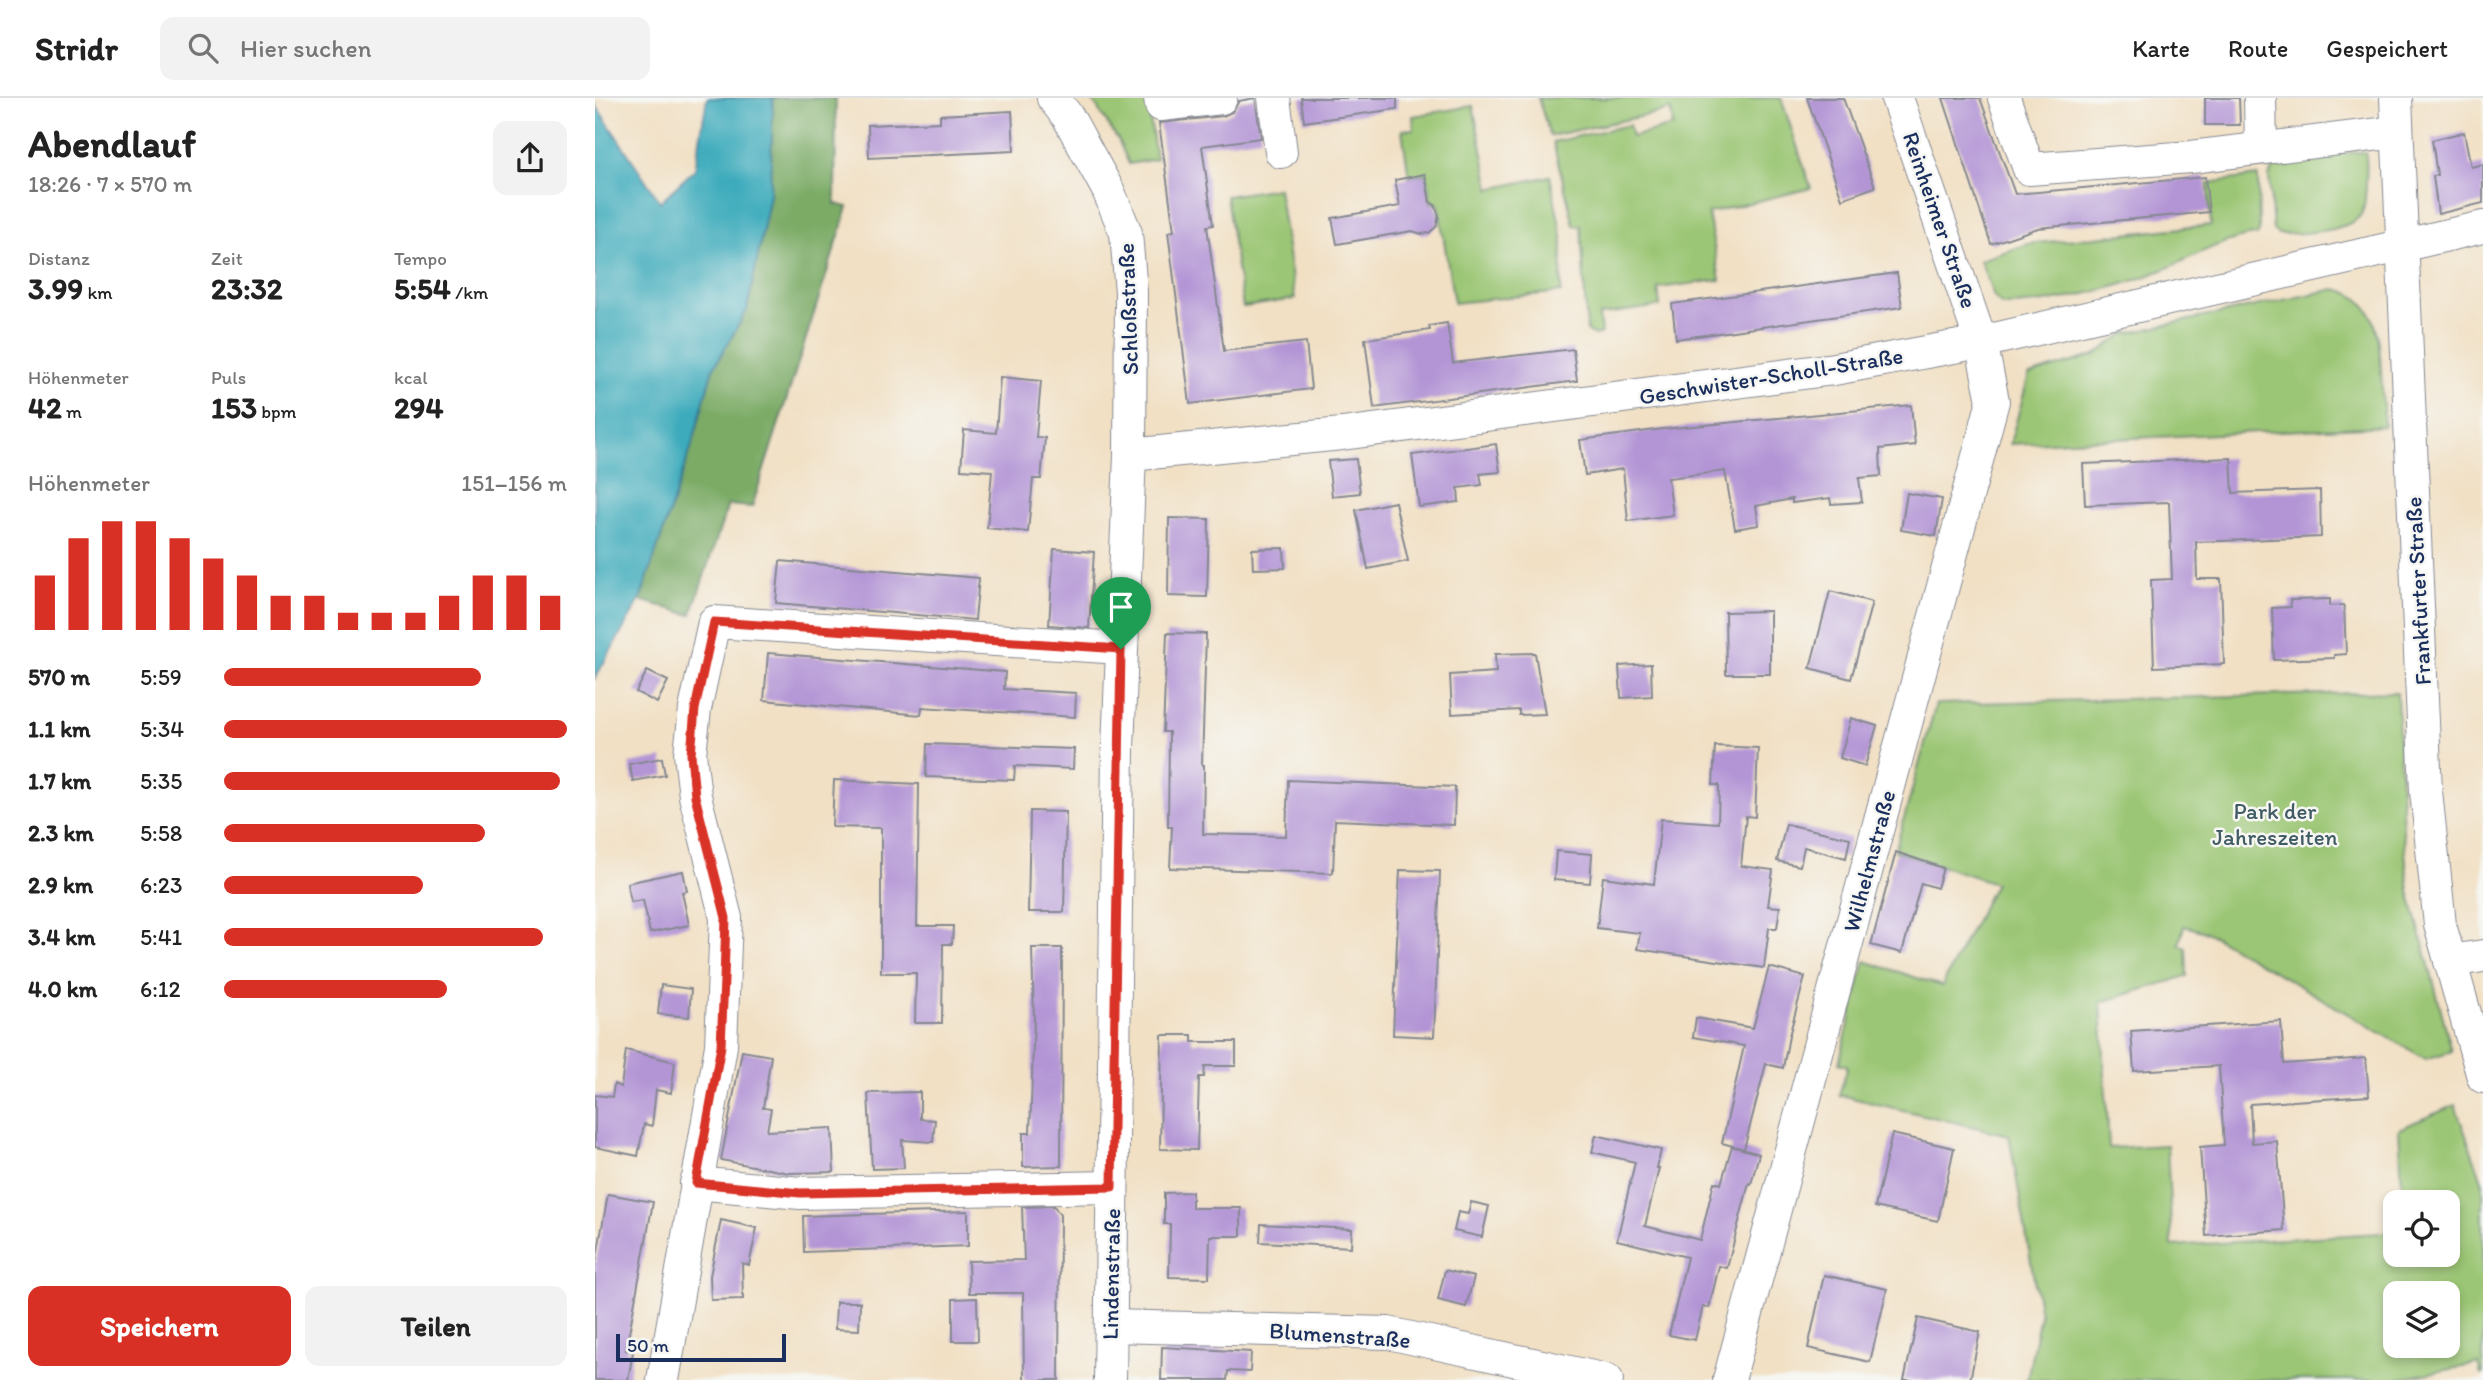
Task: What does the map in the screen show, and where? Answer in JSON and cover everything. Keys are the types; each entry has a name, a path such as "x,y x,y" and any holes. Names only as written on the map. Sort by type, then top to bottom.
{"street":[{"name":"Schloßstraße","path":"1053,98 1068,117 1108,190 1126,233 1131,292 1130,455"},
{"path":"1160,98 1161,105 1221,98"},
{"path":"1274,98 1281,152"},
{"name":"Reinheimer Straße","path":"1898,98 1981,342"},
{"path":"2004,98 2029,169 2192,156 2397,132"},
{"path":"2260,98 2261,147"},
{"name":"Frankfurter Straße","path":"2396,98 2427,791 2440,925 2483,1077"},
{"name":"Geschwister-Scholl-Straße","path":"1130,455 1342,434 1834,369 1981,342 2483,227"},
{"name":"Wilhelmstraße","path":"1729,1380 1993,401 1981,342"},
{"name":"Lindenstraße","path":"1110,1380 1121,649 1130,455"},
{"path":"663,1380 721,1046 726,918 695,796 691,754 695,709 714,622 1121,649"},
{"path":"2450,961 2483,956"},
{"path":"696,1183 800,1193 1112,1187"},
{"name":"Blumenstraße","path":"1111,1326 1388,1333 1607,1380"}],"green space":[{"path":"773,98 836,98 835,204 848,207 752,507 728,505 691,615 640,600 693,442 712,371 747,310 770,195"},
{"path":"1091,98 1147,98 1156,159 1129,164 1119,141"},
{"path":"1538,98 1781,98 1811,188 1708,213 1720,280 1658,288 1660,306 1599,315 1601,333 1595,335 1587,331 1581,226 1574,225 1553,142 1629,125 1632,137 1673,126 1671,110 1550,136"},
{"path":"1473,106 1490,189 1550,176 1562,236 1561,292 1454,303 1438,203 1431,202 1426,174 1409,177 1402,130 1414,129 1413,116"},
{"path":"2365,152 2365,197 2359,217 2343,226 2320,231 2278,234 2273,230 2269,177 2277,156"},
{"path":"2258,176 2257,235 2220,244 2124,284 2061,299 2002,305 1994,297 1980,260 2028,244 2211,225 2208,183"},
{"path":"1278,188 1295,299 1243,307 1226,196"},
{"path":"2335,289 2360,300 2373,320 2379,345 2384,426 2010,444 2029,375 2095,355 2124,334"},
{"name":"Park der Jahreszeiten","path":"2397,692 2403,833 2409,891 2452,1051 2426,1059 2206,932 2184,926 2179,944 2186,948 2187,976 2101,1002 2109,1148 2167,1145 2172,1246 2383,1233 2383,1267 2460,1267 2460,1190 2402,1190 2399,1129 2455,1105 2483,1183 2483,1374 2481,1375 2478,1364 2393,1380 2027,1380 2040,1314 2009,1135 1839,1095 1848,1066 1839,1063 1865,961 1942,986 1995,883 1895,851 1936,704"}],"water":[{"path":"707,98 773,98 770,195 747,310 712,371 693,442 640,600 595,678 595,104 660,202 695,169"}],"building":[{"path":"1255,98 1261,138 1202,146 1213,225 1207,226 1224,351 1306,342 1311,389 1190,404 1168,232 1174,231 1159,123 1223,116 1232,112 1239,101"},
{"path":"1301,98 1397,98 1397,109 1304,122"},
{"path":"1807,98 1843,98 1875,187 1842,199"},
{"path":"1943,98 1980,98 2015,194 2205,177 2209,212 2038,228 1991,244"},
{"path":"2205,98 2239,98 2240,125 2205,125"},
{"path":"1012,111 1014,151 869,158 868,125 940,122 940,115"},
{"path":"2464,132 2471,167 2483,164 2483,203 2438,214 2433,176 2437,175 2432,140"},
{"path":"1425,174 1430,202 1435,205 1439,216 1436,227 1429,233 1412,231 1337,244 1332,218 1400,206 1395,180"},
{"path":"1897,273 1902,307 1676,339 1672,304"},
{"path":"1447,323 1453,363 1573,349 1577,381 1374,408 1365,339 1430,330 1429,326"},
{"path":"1000,377 1041,381 1036,437 1045,438 1041,479 1033,479 1028,532 987,528 992,471 961,469 964,430 996,433"},
{"path":"1911,405 1915,445 1880,449 1881,476 1859,478 1862,502 1831,504 1830,498 1792,503 1792,499 1756,506 1759,525 1735,529 1725,471 1668,478 1673,515 1628,521 1623,469 1585,475 1580,440 1663,429"},
{"path":"1496,444 1500,472 1480,474 1482,485 1458,488 1459,502 1419,507 1412,455"},
{"path":"2231,458 2233,493 2320,490 2321,537 2196,542 2197,579 2221,579 2224,664 2154,667 2151,580 2172,579 2169,502 2085,505 2083,464"},
{"path":"1356,459 1360,493 1332,496 1328,461"},
{"path":"1907,493 1942,499 1936,536 1901,530"},
{"path":"1395,502 1408,561 1368,569 1356,510"},
{"path":"1169,518 1209,519 1207,597 1168,596"},
{"path":"1284,548 1285,568 1253,569 1252,549"},
{"path":"1054,549 1094,552 1089,628 1049,625"},
{"path":"780,561 979,578 975,620 776,603"},
{"path":"1830,591 1872,602 1851,679 1810,668"},
{"path":"2330,599 2330,606 2344,605 2346,654 2334,655 2334,658 2274,660 2272,608 2291,607 2290,600"},
{"path":"1770,611 1770,674 1726,674 1725,612"},
{"path":"1167,633 1206,634 1203,834 1286,836 1288,780 1455,787 1454,825 1335,820 1333,873 1170,868 1172,827 1168,827 1169,732 1163,732"},
{"path":"768,653 1005,672 1004,689 1076,693 1075,717 922,707 921,715 764,700"},
{"path":"1535,653 1545,714 1519,715 1519,710 1452,714 1450,675 1496,672 1495,654"},
{"path":"1651,664 1652,696 1621,698 1619,666"},
{"path":"647,671 668,681 657,703 636,692"},
{"path":"1851,718 1877,726 1865,766 1840,758"},
{"path":"927,744 1074,749 1073,769 1015,766 1014,780 926,777"},
{"path":"1715,746 1758,748 1755,817 1746,816 1741,866 1773,870 1768,906 1780,907 1777,928 1769,928 1764,968 1637,949 1640,933 1597,928 1603,877 1654,884 1661,819 1718,823 1719,785 1713,785"},
{"path":"662,758 665,775 633,781 629,764"},
{"path":"834,780 919,784 917,926 953,926 952,944 943,944 942,1023 915,1023 916,973 881,973 881,828 832,827"},
{"path":"1030,811 1066,812 1064,912 1028,912"},
{"path":"1786,824 1850,838 1846,858 1804,847 1800,866 1777,861"},
{"path":"1556,851 1592,854 1590,883 1554,880"},
{"path":"1896,852 1943,868 1937,888 1921,883 1902,953 1871,945"},
{"path":"1400,870 1440,871 1434,1037 1393,1035"},
{"path":"683,871 687,891 682,892 689,925 650,933 643,900 631,902 627,883"},
{"path":"1032,948 1062,948 1061,1166 1023,1167 1023,1133 1030,1133 1034,1018"},
{"path":"1769,967 1805,977 1783,1068 1766,1064 1744,1149 1722,1143 1744,1046 1693,1037 1696,1018 1753,1028"},
{"path":"661,985 691,989 689,1017 658,1014"},
{"path":"2281,1021 2284,1064 2366,1058 2369,1096 2250,1104 2252,1143 2277,1141 2284,1230 2206,1236 2200,1147 2224,1145 2219,1066 2134,1071 2131,1031"},
{"path":"1162,1035 1192,1035 1192,1042 1236,1042 1236,1066 1205,1066 1204,1077 1199,1077 1197,1150 1160,1149"},
{"path":"626,1050 675,1062 671,1093 656,1090 652,1126 644,1124 638,1156 595,1147 595,1095 612,1097 614,1084 621,1087"},
{"path":"742,1051 771,1056 763,1108 771,1109 767,1131 832,1128 834,1172 789,1173 721,1160"},
{"path":"920,1092 920,1119 935,1120 933,1142 902,1140 904,1168 872,1169 868,1093"},
{"path":"1892,1134 1954,1148 1938,1221 1875,1207"},
{"path":"1596,1135 1661,1150 1645,1226 1700,1240 1714,1182 1721,1184 1732,1146 1759,1154 1727,1268 1719,1266 1709,1308 1703,1306 1695,1340 1669,1335 1687,1257 1617,1240 1635,1162 1592,1152"},
{"path":"1192,1192 1192,1208 1241,1208 1241,1236 1210,1236 1209,1278 1169,1277 1170,1224 1164,1224 1164,1193"},
{"path":"608,1194 653,1202 626,1350 633,1352 628,1380 595,1380 595,1267"},
{"path":"1471,1202 1489,1206 1482,1237 1454,1231 1458,1212 1468,1214"},
{"path":"1054,1206 1060,1215 1059,1380 1024,1380 1023,1293 969,1293 968,1261 1024,1260 1022,1207"},
{"path":"968,1211 968,1246 804,1252 803,1216"},
{"path":"721,1220 757,1228 749,1265 742,1263 743,1299 711,1300 710,1276"},
{"path":"1261,1224 1352,1229 1351,1247 1260,1242"},
{"path":"1445,1270 1474,1277 1466,1307 1438,1300"},
{"path":"1824,1275 1887,1289 1870,1362 1808,1348"},
{"path":"977,1298 978,1341 953,1341 953,1299"},
{"path":"836,1302 860,1302 859,1330 835,1329"},
{"path":"1918,1318 1980,1332 1970,1380 1904,1380"},
{"path":"1162,1347 1251,1352 1250,1372 1228,1371 1227,1380 1161,1380"}],"route":[{"path":"714,622 1121,649 1112,1187 800,1193 696,1183 721,1046 726,918 695,796 691,754 695,709 714,622"}]}
